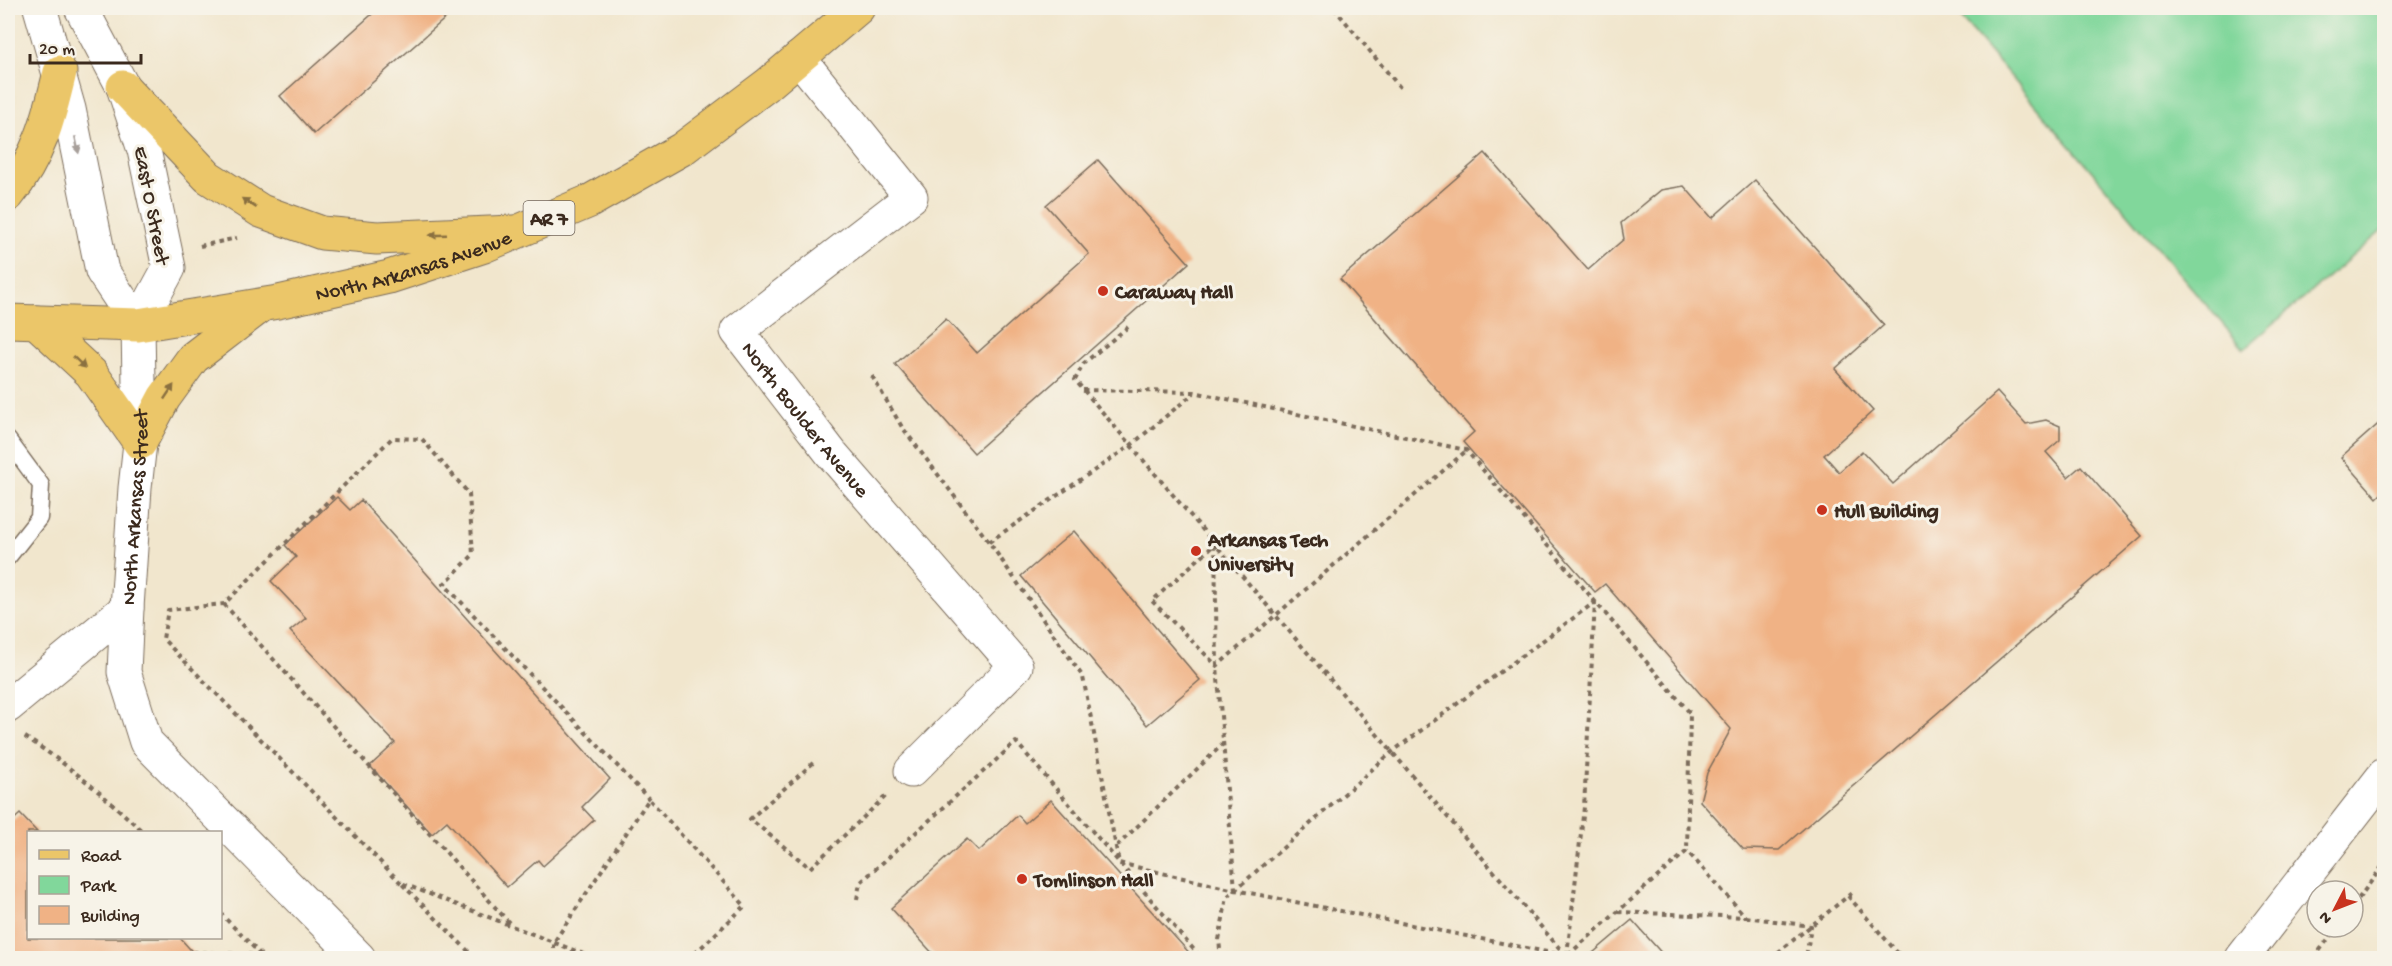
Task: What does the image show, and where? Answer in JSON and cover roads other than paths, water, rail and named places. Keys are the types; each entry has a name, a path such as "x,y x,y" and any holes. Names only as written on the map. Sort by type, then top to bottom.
{"main road":[{"name":"North Arkansas Avenue","path":"22,321 138,325 262,305 388,277 484,246 590,201 682,149 767,86 858,8"},
{"path":"8,195 30,164 43,134 60,72"},
{"path":"123,87 208,177 269,214 322,233 377,238 517,232"},
{"path":"22,321 91,373 140,443 164,398 193,358 262,305"}],"street":[{"path":"40,8 69,109 102,271 138,325"},
{"name":"East O Street","path":"81,8 123,87 144,150 169,268 138,325"},
{"name":"North Boulder Avenue","path":"799,58 911,197 737,331 831,453 1016,666 911,771"},
{"name":"North Arkansas Street","path":"13,720 128,608 140,443 138,325"},
{"path":"128,608 124,672 146,742 359,958"},
{"path":"2242,958 2385,775"}],"lane":[{"path":"8,440 41,485 39,519 8,557"}],"place":[{"name":"Caraway Hall","path":"1103,291"},
{"name":"Hull Building","path":"1822,510"},
{"name":"Arkansas Tech University","path":"1196,551"},
{"name":"Tomlinson Hall","path":"1022,879"}]}
